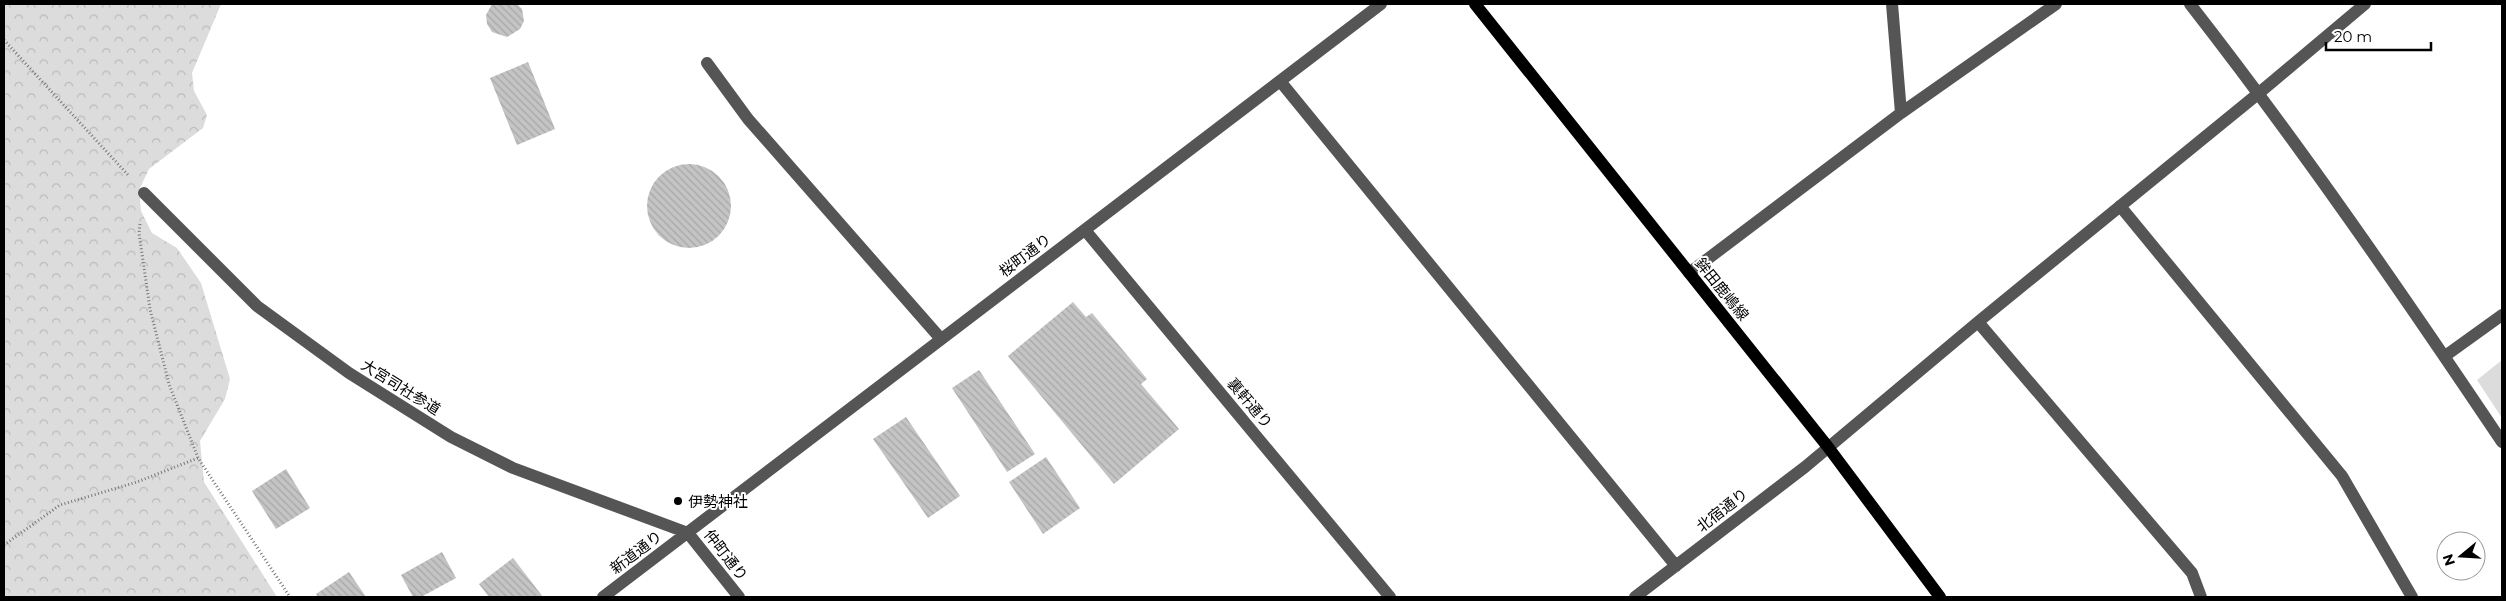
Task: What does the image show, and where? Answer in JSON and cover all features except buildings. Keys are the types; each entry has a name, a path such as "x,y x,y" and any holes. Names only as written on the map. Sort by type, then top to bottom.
{"main road":[{"name":"鉾田鹿嶋線","path":"1475,4 1828,447 1940,597"}],"street":[{"name":"桜町通り","path":"688,533 1381,4"},
{"path":"1892,4 1901,113"},
{"path":"1689,273 1901,113 2056,4"},
{"path":"2190,4 2259,93 2445,356 2502,442"},
{"name":"北宿通り","path":"1635,597 1828,447 2259,93 2364,4"},
{"path":"707,63 748,119 942,339"},
{"path":"1280,81 1676,566"},
{"name":"大宮司社参道","path":"144,193 257,306 349,373 435,427 513,468 688,533"},
{"path":"2120,206 2342,476 2412,597"},
{"name":"裏軒通り","path":"1085,230 1390,597"},
{"path":"2445,356 2502,315"},
{"path":"1978,322 2192,573 2201,597"},
{"name":"新道通り","path":"603,597 688,533"},
{"name":"仲町通り","path":"688,533 739,597"}],"path":[{"path":"4,40 144,193 139,233 150,309 168,384 198,458 290,597"},
{"path":"4,545 60,505 137,482 198,458"}],"green space":[{"path":"4,4 221,4 192,73 194,91 207,115 203,128 149,169 139,190 141,211 152,233 177,248 201,283 230,379 225,399 200,441 204,482 277,597 4,597"},
{"path":"2502,360 2502,418 2477,380"}],"place":[{"name":"伊勢神社","path":"678,501"}]}
